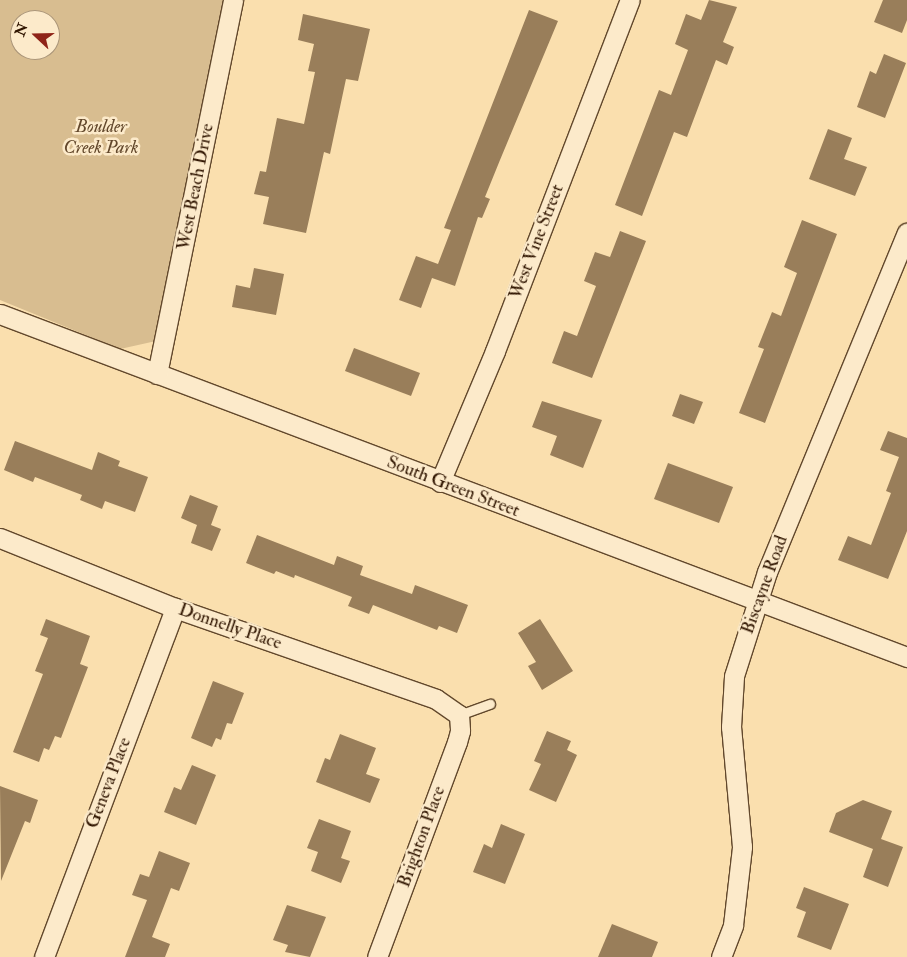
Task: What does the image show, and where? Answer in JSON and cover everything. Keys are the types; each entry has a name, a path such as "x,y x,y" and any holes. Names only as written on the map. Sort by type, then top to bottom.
{"street":[{"name":"West Beach Drive","path":"156,374 233,0"},
{"name":"West Vine Street","path":"440,482 495,351 630,0"},
{"name":"Biscayne Road","path":"721,957 733,925 742,847 731,727 734,676 758,600 907,233"},
{"name":"South Green Street","path":"0,314 440,482 907,657"},
{"name":"Donnelly Place","path":"0,538 175,608 436,699 459,715"},
{"name":"Geneva Place","path":"44,957 175,608"},
{"name":"Brighton Place","path":"377,957 457,742 460,731 459,715"}],"lane":[{"path":"459,715 490,704"}],"green space":[{"name":"Boulder Creek Park","path":"0,0 233,0 165,339 120,349 0,300"}],"building":[{"path":"709,0 737,7 723,42 734,47 727,65 716,60 687,137 674,132 642,216 615,205 659,90 671,95 688,50 675,44 686,14 701,20"},
{"path":"883,0 907,0 907,20 902,33 874,22"},
{"path":"529,10 558,21 485,197 490,199 482,218 478,217 455,286 432,278 421,308 399,300 416,256 438,264 451,230 444,228"},
{"path":"303,14 370,29 358,81 346,79 330,154 324,152 306,233 263,224 269,197 254,194 260,171 266,172 277,118 304,124 315,72 308,71 314,44 298,40"},
{"path":"884,54 906,63 885,118 857,107 870,71 876,74"},
{"path":"828,129 852,138 844,159 867,167 855,196 809,179"},
{"path":"802,220 837,234 765,423 739,413 764,349 758,347 772,312 781,316 797,273 784,267"},
{"path":"620,231 646,241 592,378 552,363 564,331 577,336 596,286 584,281 595,252 610,257"},
{"path":"254,268 284,274 276,315 232,307 236,285 250,288"},
{"path":"354,348 420,373 411,396 345,371"},
{"path":"680,394 703,402 694,424 672,416"},
{"path":"542,401 602,420 583,468 550,455 557,436 532,427"},
{"path":"888,431 907,438 907,531 888,579 838,560 848,536 871,545 891,493 886,491 899,457 880,450"},
{"path":"15,441 92,470 98,452 120,461 118,466 148,477 135,512 105,501 102,509 80,500 82,495 35,477 33,482 4,470"},
{"path":"668,463 733,487 719,523 654,499"},
{"path":"190,495 218,506 211,525 221,529 212,551 191,543 197,525 181,518"},
{"path":"257,535 334,565 337,556 363,566 360,575 412,594 415,585 468,605 457,633 439,626 437,630 373,605 369,614 348,606 352,597 295,575 294,578 276,571 274,574 246,563"},
{"path":"46,619 90,636 80,664 88,667 61,738 55,736 49,750 44,748 39,762 13,752 43,674 35,671 48,638 40,635"},
{"path":"540,619 573,671 542,690 528,666 536,662 518,633"},
{"path":"213,681 244,693 232,724 227,723 221,740 216,738 212,747 191,738"},
{"path":"547,731 571,741 567,750 577,755 556,802 529,790 541,764 534,761"},
{"path":"340,734 376,748 366,774 380,779 370,803 316,782 325,758 330,760"},
{"path":"192,765 216,775 196,825 164,812 174,787 181,790"},
{"path":"0,786 38,800 30,823 25,821 1,881"},
{"path":"863,800 892,811 881,839 903,847 888,887 863,877 873,849 829,832 836,813"},
{"path":"319,819 351,831 341,858 350,861 341,883 311,871 318,852 307,848"},
{"path":"501,824 525,834 505,884 473,872 484,844 492,848"},
{"path":"159,851 190,863 179,891 171,888 152,937 170,944 165,957 125,957 147,900 132,895 140,874 149,877"},
{"path":"804,887 849,904 831,950 797,937 806,912 796,908"},
{"path":"287,905 326,917 310,957 285,952 288,945 273,940"},
{"path":"612,924 658,942 652,957 598,957"}]}
